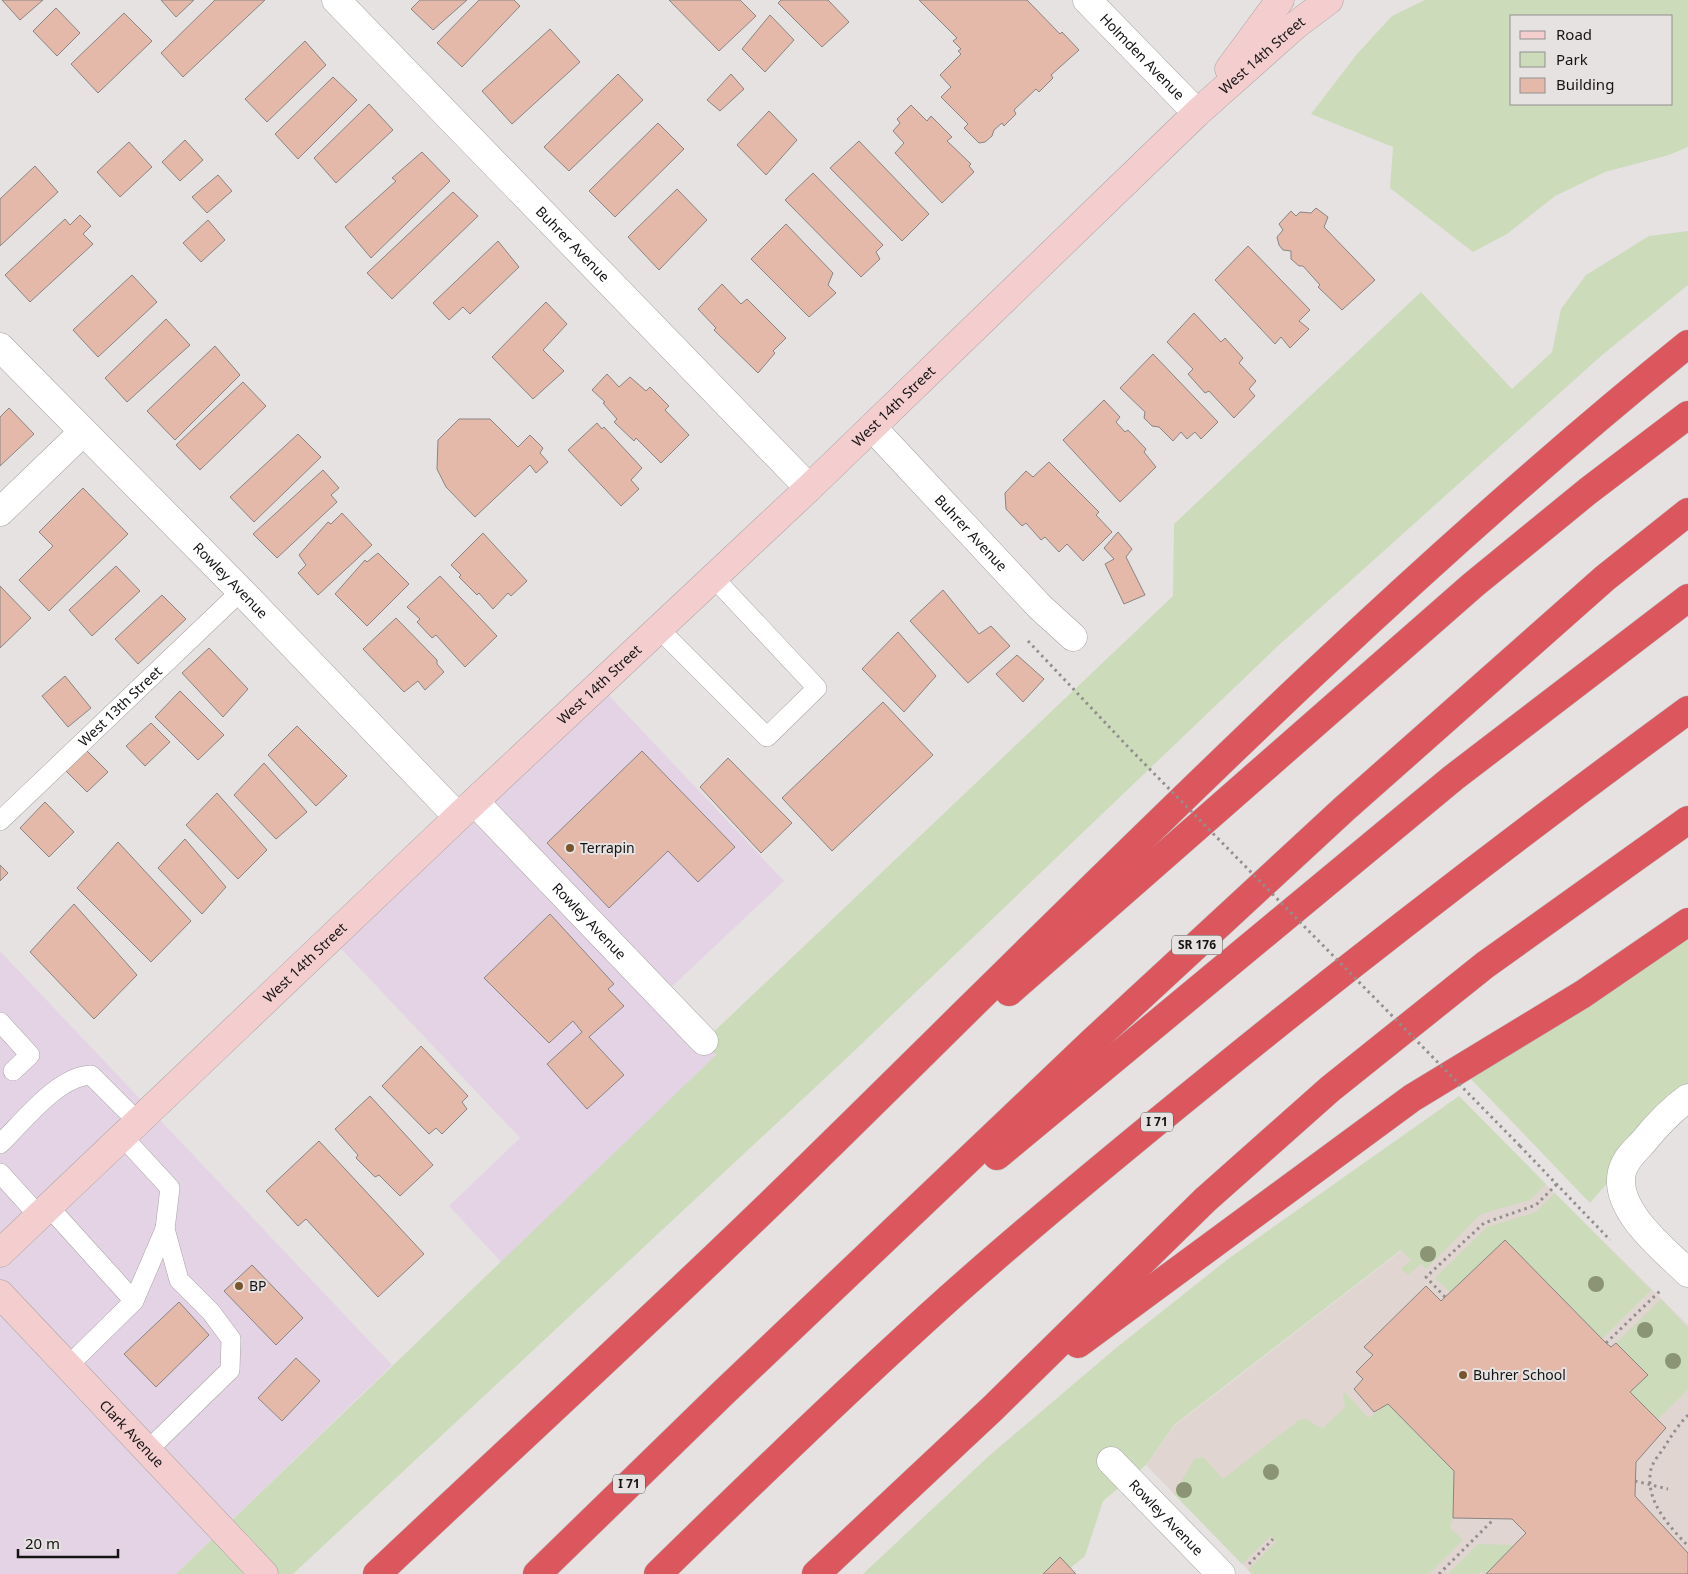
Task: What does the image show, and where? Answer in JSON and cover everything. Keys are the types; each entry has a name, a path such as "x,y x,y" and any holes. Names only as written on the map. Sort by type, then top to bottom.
{"highway":[{"path":"377,1574 813,1162 1278,706 1460,539 1688,344"},
{"path":"813,1162 1473,585 1588,490 1688,415"},
{"name":"SR 176","path":"722,1394 1093,1041 1344,809 1605,578 1688,512"},
{"name":"I 71","path":"537,1574 722,1394 879,1255 1271,927 1453,778 1688,598"},
{"name":"I 71","path":"658,1574 789,1446 935,1311 1111,1159 1314,994 1509,842 1688,710"},
{"path":"816,1574 993,1408 1205,1200 1330,1088 1486,965 1688,820"},
{"path":"993,1408 1412,1098 1583,994 1688,922"}],"street":[{"name":"Buhrer Avenue","path":"336,0 809,488"},
{"name":"Holmden Avenue","path":"1087,0 1197,112"},
{"name":"West 14th Street","path":"1197,112 1280,0"},
{"name":"West 14th Street","path":"0,1253 466,810 809,488 1197,112 1296,25 1329,0"},
{"name":"Rowley Avenue","path":"0,347 241,591 704,1041"},
{"name":"Buhrer Avenue","path":"872,426 1040,607 1073,637"},
{"path":"0,512 82,432"},
{"path":"1688,1098 1654,1129 1629,1158 1622,1171 1621,1186 1625,1203 1656,1242 1688,1273"},
{"name":"Clark Avenue","path":"0,1294 264,1574"},
{"name":"Rowley Avenue","path":"1111,1461 1221,1574"}],"lane":[{"path":"659,629 767,737 817,688 714,578"},
{"name":"West 13th Street","path":"0,821 241,591"},
{"path":"0,1022 30,1055 13,1071"},
{"path":"0,1144 63,1083 79,1075 91,1075 170,1188 165,1229 134,1301 68,1366"},
{"path":"0,1173 44,1211 134,1301"},
{"path":"147,1451 230,1370 231,1339 211,1312 179,1280 165,1229"}],"path":[{"path":"1024,637 1131,750 1616,1246"},
{"path":"1445,1297 1426,1277 1484,1223 1536,1205 1557,1184"},
{"path":"1606,1343 1660,1291"},
{"path":"1688,1415 1680,1423 1651,1468 1650,1484 1654,1501 1666,1522 1688,1546"},
{"path":"1636,1481 1668,1489"},
{"path":"1439,1574 1494,1519"},
{"path":"1248,1565 1273,1539"}],"shaded area":[{"path":"599,685 784,881 661,997 716,1055 502,1263 449,1206 520,1138 331,938"},
{"path":"0,951 392,1365 176,1574 0,1574"},
{"name":"Buhrer School","path":"1520,1159 1688,1325 1688,1574 1252,1574 1146,1465 1174,1426"}],"green space":[{"path":"1425,0 1688,0 1688,147 1669,155 1605,172 1555,196 1507,234 1473,252 1390,188 1393,147 1311,114 1357,54 1392,16"},
{"path":"1688,231 1688,285 1601,356 1279,645 851,1054 293,1574 176,1574 716,1055 704,1041 1173,596 1174,524 1421,292 1512,389 1552,352 1561,309 1586,275 1649,236"},
{"path":"1688,922 1688,1098 1654,1129 1590,1203 1469,1077"},
{"path":"1459,1096 1546,1184 1530,1200 1481,1214 1426,1269 1421,1264 1408,1275 1401,1269 1411,1260 1401,1250 1174,1425 1146,1465 1103,1501 1085,1556 1063,1574 863,1574 990,1455 1116,1348 1228,1259"},
{"path":"1555,1193 1651,1290 1602,1339 1505,1241 1450,1292 1435,1278 1487,1227 1536,1212"},
{"path":"1661,1299 1688,1328 1688,1389 1658,1419 1630,1392 1648,1375 1616,1343"},
{"path":"1345,1392 1368,1418 1388,1404 1454,1471 1453,1518 1450,1528 1463,1540 1429,1574 1252,1574 1248,1570 1276,1542 1271,1536 1242,1564 1174,1494 1194,1459 1203,1457 1223,1479 1299,1420 1307,1419 1322,1429 1345,1407 1343,1395"},
{"path":"1478,1544 1515,1545 1486,1574 1482,1571 1479,1574 1448,1574"}],"building":[{"path":"2,0 43,0 20,20"},
{"path":"161,0 194,0 176,17"},
{"path":"215,0 265,0 183,77 161,53"},
{"path":"420,0 467,0 433,30 411,9"},
{"path":"479,0 514,0 520,6 462,67 437,43"},
{"path":"669,0 740,0 756,16 719,51"},
{"path":"781,0 828,0 849,22 822,47 778,3"},
{"path":"919,0 1027,0 1060,34 1062,32 1079,50 1051,75 1053,78 1039,92 1036,89 1014,110 1016,114 1004,126 1002,123 994,130 992,136 985,142 979,143 964,128 968,124 941,97 951,87 940,75 961,54 958,51 961,49 953,41 957,38"},
{"path":"56,8 80,33 57,56 33,31"},
{"path":"124,13 152,41 98,93 71,64"},
{"path":"770,15 794,40 765,72 742,49"},
{"path":"550,29 580,62 512,124 482,91"},
{"path":"305,41 326,65 267,122 245,99"},
{"path":"618,74 643,100 569,171 544,147"},
{"path":"731,74 744,89 720,111 707,100"},
{"path":"333,77 357,100 298,159 275,134"},
{"path":"369,104 393,130 336,183 314,158"},
{"path":"911,105 927,121 931,116 952,137 947,141 971,164 969,166 974,172 942,203 895,153 904,143 893,131 900,123 897,119"},
{"path":"769,111 797,140 766,175 737,145"},
{"path":"658,123 684,149 615,217 589,191"},
{"path":"185,140 203,160 180,181 162,162"},
{"path":"859,141 929,214 902,241 830,168"},
{"path":"129,142 152,167 120,197 97,172"},
{"path":"422,152 450,181 371,258 345,227 396,181 392,178"},
{"path":"35,166 58,192 0,246 0,199"},
{"path":"813,173 883,245 876,252 880,259 861,277 785,200"},
{"path":"218,175 232,191 207,213 192,197"},
{"path":"677,189 707,220 659,270 628,237"},
{"path":"453,192 478,216 392,299 367,273"},
{"path":"1316,208 1328,217 1324,227 1375,280 1342,310 1318,287 1320,285 1303,266 1299,266 1291,259 1291,251 1283,250 1279,245 1277,237 1283,230 1279,224 1291,211 1296,216 1300,212 1311,213"},
{"path":"80,215 91,226 83,234 93,244 30,302 5,275 65,219 70,225"},
{"path":"208,220 225,240 201,262 183,243"},
{"path":"786,224 833,273 828,285 836,293 809,317 751,259"},
{"path":"498,241 519,267 470,314 463,307 449,320 433,303"},
{"path":"1248,246 1310,310 1299,321 1309,329 1290,348 1281,337 1275,344 1215,280"},
{"path":"132,275 157,302 98,357 73,330"},
{"path":"722,284 741,304 747,299 786,338 773,351 775,353 758,373 714,330 716,328 698,309"},
{"path":"546,302 567,324 543,350 564,371 533,399 492,357"},
{"path":"1194,313 1221,342 1225,338 1243,358 1239,363 1256,381 1249,389 1255,396 1234,418 1209,391 1205,393 1188,374 1193,369 1167,342"},
{"path":"166,319 190,345 127,402 105,378"},
{"path":"215,346 240,375 175,440 147,411"},
{"path":"1153,354 1218,422 1201,439 1195,432 1187,439 1181,432 1173,441 1159,427 1152,426 1144,418 1145,412 1120,388"},
{"path":"607,374 619,387 630,377 646,391 650,387 669,406 665,410 689,435 661,463 636,438 634,441 614,422 617,419 603,403 605,402 592,390"},
{"path":"243,382 266,406 200,470 176,445"},
{"path":"1104,400 1120,417 1116,422 1125,432 1128,430 1146,449 1144,452 1156,467 1120,502 1063,440"},
{"path":"9,408 34,434 0,466 0,417"},
{"path":"459,419 490,419 518,447 530,435 543,448 540,453 548,462 536,473 530,465 475,517 446,487 437,469 438,440"},
{"path":"597,423 602,429 604,427 642,468 631,480 639,489 621,506 568,450"},
{"path":"298,434 321,457 254,522 230,497"},
{"path":"1049,462 1099,512 1096,515 1112,532 1083,561 1067,544 1059,552 1045,537 1041,540 1026,523 1022,526 1006,509 1005,493 1026,471 1033,477"},
{"path":"323,470 339,488 331,495 337,502 277,558 253,534"},
{"path":"83,488 128,534 49,611 19,580 53,546 39,532"},
{"path":"342,513 372,545 318,595 298,573 306,565 299,555 328,522 331,524"},
{"path":"1118,532 1132,549 1126,557 1145,595 1124,604 1105,564 1114,559 1104,548"},
{"path":"483,533 527,581 511,596 508,593 493,609 479,593 477,595 459,577 461,575 451,565"},
{"path":"378,553 409,584 367,626 335,594 365,560 367,562"},
{"path":"116,566 140,591 92,636 69,610"},
{"path":"440,576 497,636 465,667 436,635 432,638 417,622 420,619 407,607"},
{"path":"0,586 31,618 0,648"},
{"path":"943,590 979,634 991,626 1010,646 968,683 910,621"},
{"path":"162,595 186,619 138,664 115,639"},
{"path":"396,618 437,660 437,664 444,672 425,690 418,681 404,692 363,649"},
{"path":"898,632 936,676 904,712 862,669"},
{"path":"209,648 248,689 223,717 182,673"},
{"path":"1017,655 1044,679 1023,702 996,674"},
{"path":"65,676 91,708 68,727 42,696"},
{"path":"180,691 224,735 198,760 155,717"},
{"path":"883,702 933,755 832,851 782,798"},
{"path":"151,723 170,742 145,766 126,746"},
{"path":"297,726 347,776 316,806 268,755"},
{"path":"87,751 108,772 87,792 66,771"},
{"path":"642,751 735,847 698,882 668,851 609,908 547,843"},
{"path":"728,758 792,823 761,853 700,787"},
{"path":"264,763 307,812 276,839 234,795"},
{"path":"217,793 267,850 238,879 186,825"},
{"path":"45,802 74,832 49,857 20,828"},
{"path":"185,839 226,887 202,914 158,868"},
{"path":"118,842 191,921 151,962 77,888"},
{"path":"0,865 8,873 0,881"},
{"path":"74,904 137,975 94,1019 30,952"},
{"path":"550,914 614,984 608,989 624,1006 589,1037 624,1075 587,1109 547,1064 582,1032 573,1021 549,1043 484,978"},
{"path":"421,1046 468,1096 462,1102 467,1109 442,1134 436,1128 429,1134 382,1086"},
{"path":"370,1096 433,1165 400,1196 379,1175 375,1177 356,1158 358,1155 335,1129"},
{"path":"319,1141 424,1254 378,1297 306,1219 298,1226 266,1191"},
{"path":"1505,1240 1606,1343 1611,1347 1616,1343 1648,1375 1630,1392 1666,1428 1636,1462 1635,1496 1688,1553 1688,1574 1486,1574 1526,1533 1512,1519 1453,1518 1454,1471 1388,1404 1374,1412 1354,1389 1363,1379 1356,1372 1373,1355 1364,1347 1426,1286 1441,1301"},
{"path":"252,1265 303,1318 276,1345 224,1291"},
{"path":"179,1302 209,1335 156,1387 124,1354"},
{"path":"296,1358 320,1381 282,1421 258,1398"},
{"path":"1060,1557 1076,1574 1043,1574"}],"place":[{"name":"Terrapin","path":"570,848"},
{"name":"BP","path":"239,1286"},
{"name":"Buhrer School","path":"1463,1375"}]}
